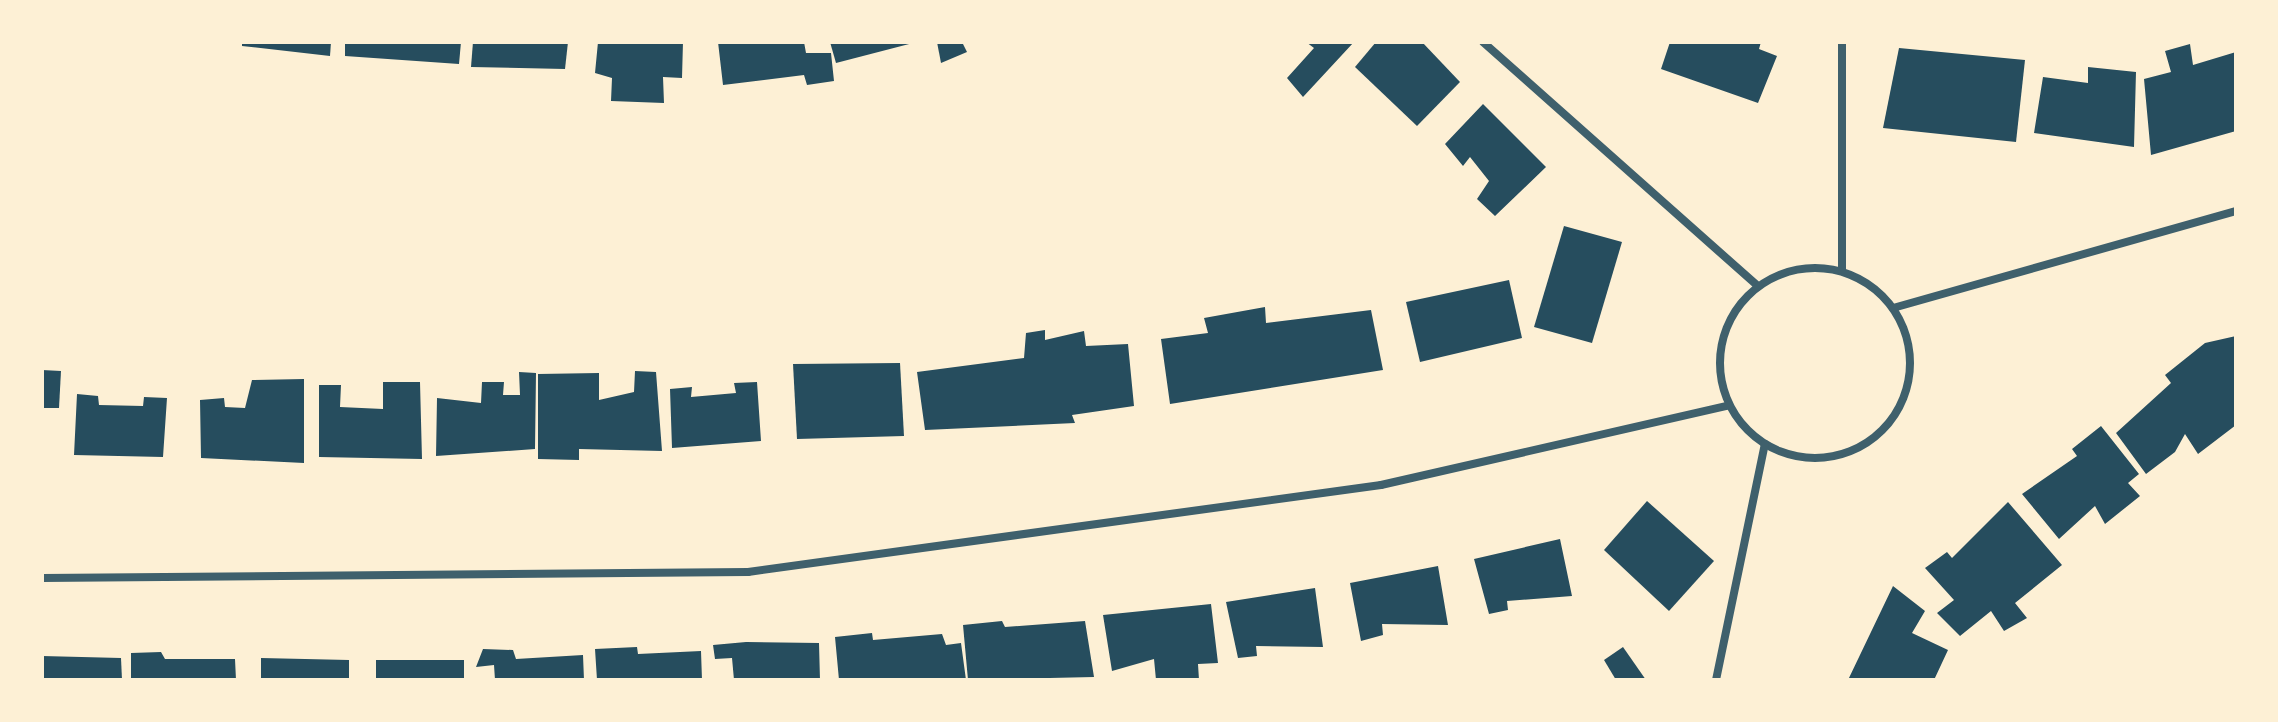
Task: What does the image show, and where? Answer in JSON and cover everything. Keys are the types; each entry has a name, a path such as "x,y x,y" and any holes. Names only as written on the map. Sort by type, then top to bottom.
{"street":[{"path":"1483,42 1758,286"},
{"path":"1842,42 1842,270"},
{"path":"1893,308 2236,211"},
{"path":"1842,270 1893,308 1910,353 1904,396 1888,424 1841,455 1814,459 1765,444 1729,405 1719,363 1725,331 1758,286 1783,272 1842,270"},
{"path":"42,578 748,572 1381,485 1729,405"},
{"path":"1716,680 1765,444"}],"building":[{"path":"242,42 331,42 330,56 242,46"},
{"path":"345,42 461,42 459,64 345,56"},
{"path":"473,42 568,42 565,69 471,67"},
{"path":"598,42 683,42 682,78 663,77 664,103 611,101 612,78 595,73"},
{"path":"718,42 804,42 806,53 831,53 834,81 807,85 804,75 723,85"},
{"path":"830,42 913,42 913,43 836,63"},
{"path":"937,42 962,42 967,52 941,63"},
{"path":"1306,42 1354,42 1303,97 1287,78 1314,48"},
{"path":"1376,42 1422,42 1460,82 1417,126 1355,67"},
{"path":"1670,42 1761,42 1759,49 1777,56 1758,103 1661,69"},
{"path":"2190,44 2193,65 2236,52 2236,131 2151,155 2144,79 2171,72 2165,51"},
{"path":"1899,48 2025,60 2016,142 1883,128"},
{"path":"2088,67 2136,72 2134,147 2034,133 2043,77 2088,83"},
{"path":"1483,104 1546,167 1495,216 1477,199 1489,181 1470,157 1463,166 1445,144"},
{"path":"1564,226 1622,242 1592,343 1534,327"},
{"path":"1509,280 1522,338 1420,362 1406,302"},
{"path":"1265,307 1266,323 1371,310 1383,370 1170,404 1161,339 1208,333 1204,318"},
{"path":"1045,330 1045,340 1084,331 1086,346 1128,344 1134,406 1072,415 1075,423 925,430 917,372 1024,358 1026,333"},
{"path":"2236,336 2236,425 2198,454 2185,434 2175,452 2146,474 2116,433 2171,383 2165,375 2205,343"},
{"path":"900,363 904,436 797,439 793,364"},
{"path":"42,370 61,371 59,408 42,408"},
{"path":"635,371 656,372 662,451 579,449 579,460 538,459 538,374 599,373 599,400 634,392"},
{"path":"519,372 536,373 535,449 436,456 437,398 481,403 482,382 504,382 503,395 520,395"},
{"path":"304,379 304,463 201,458 200,400 224,398 225,407 245,408 252,380"},
{"path":"383,382 420,382 422,459 319,457 319,385 341,385 340,407 383,409"},
{"path":"757,382 761,441 672,448 670,389 692,387 691,397 736,393 734,383"},
{"path":"77,394 98,396 99,405 143,406 144,397 167,398 163,457 74,455"},
{"path":"2101,426 2139,474 2128,483 2140,496 2105,524 2095,506 2059,539 2022,494 2077,456 2072,449"},
{"path":"1647,501 1714,561 1669,611 1604,550"},
{"path":"2008,502 2062,565 2015,603 2027,618 2004,631 1991,611 1960,636 1937,613 1954,600 1925,568 1947,552 1952,558"},
{"path":"1560,539 1572,596 1507,601 1508,610 1489,614 1474,559"},
{"path":"1438,566 1448,625 1382,624 1383,635 1361,641 1350,583"},
{"path":"1893,586 1925,611 1912,633 1948,650 1934,680 1848,680"},
{"path":"1315,588 1323,647 1256,646 1257,656 1238,658 1226,602"},
{"path":"1211,604 1218,663 1198,664 1199,680 1156,680 1154,659 1112,671 1103,615"},
{"path":"1002,621 1005,627 1085,621 1094,677 968,680 963,625"},
{"path":"872,633 873,640 942,634 946,645 961,643 966,680 839,680 835,637"},
{"path":"819,643 820,680 734,680 732,658 715,659 713,645"},
{"path":"637,647 638,654 701,651 702,680 597,680 595,649"},
{"path":"1623,647 1646,680 1616,680 1604,660"},
{"path":"483,649 513,650 516,659 583,655 584,680 495,680 494,665 476,667"},
{"path":"161,652 165,659 235,659 236,680 131,680 131,653"},
{"path":"42,656 121,658 122,680 42,680"},
{"path":"261,658 349,660 349,680 261,680"},
{"path":"376,660 464,660 464,680 376,680"}]}
